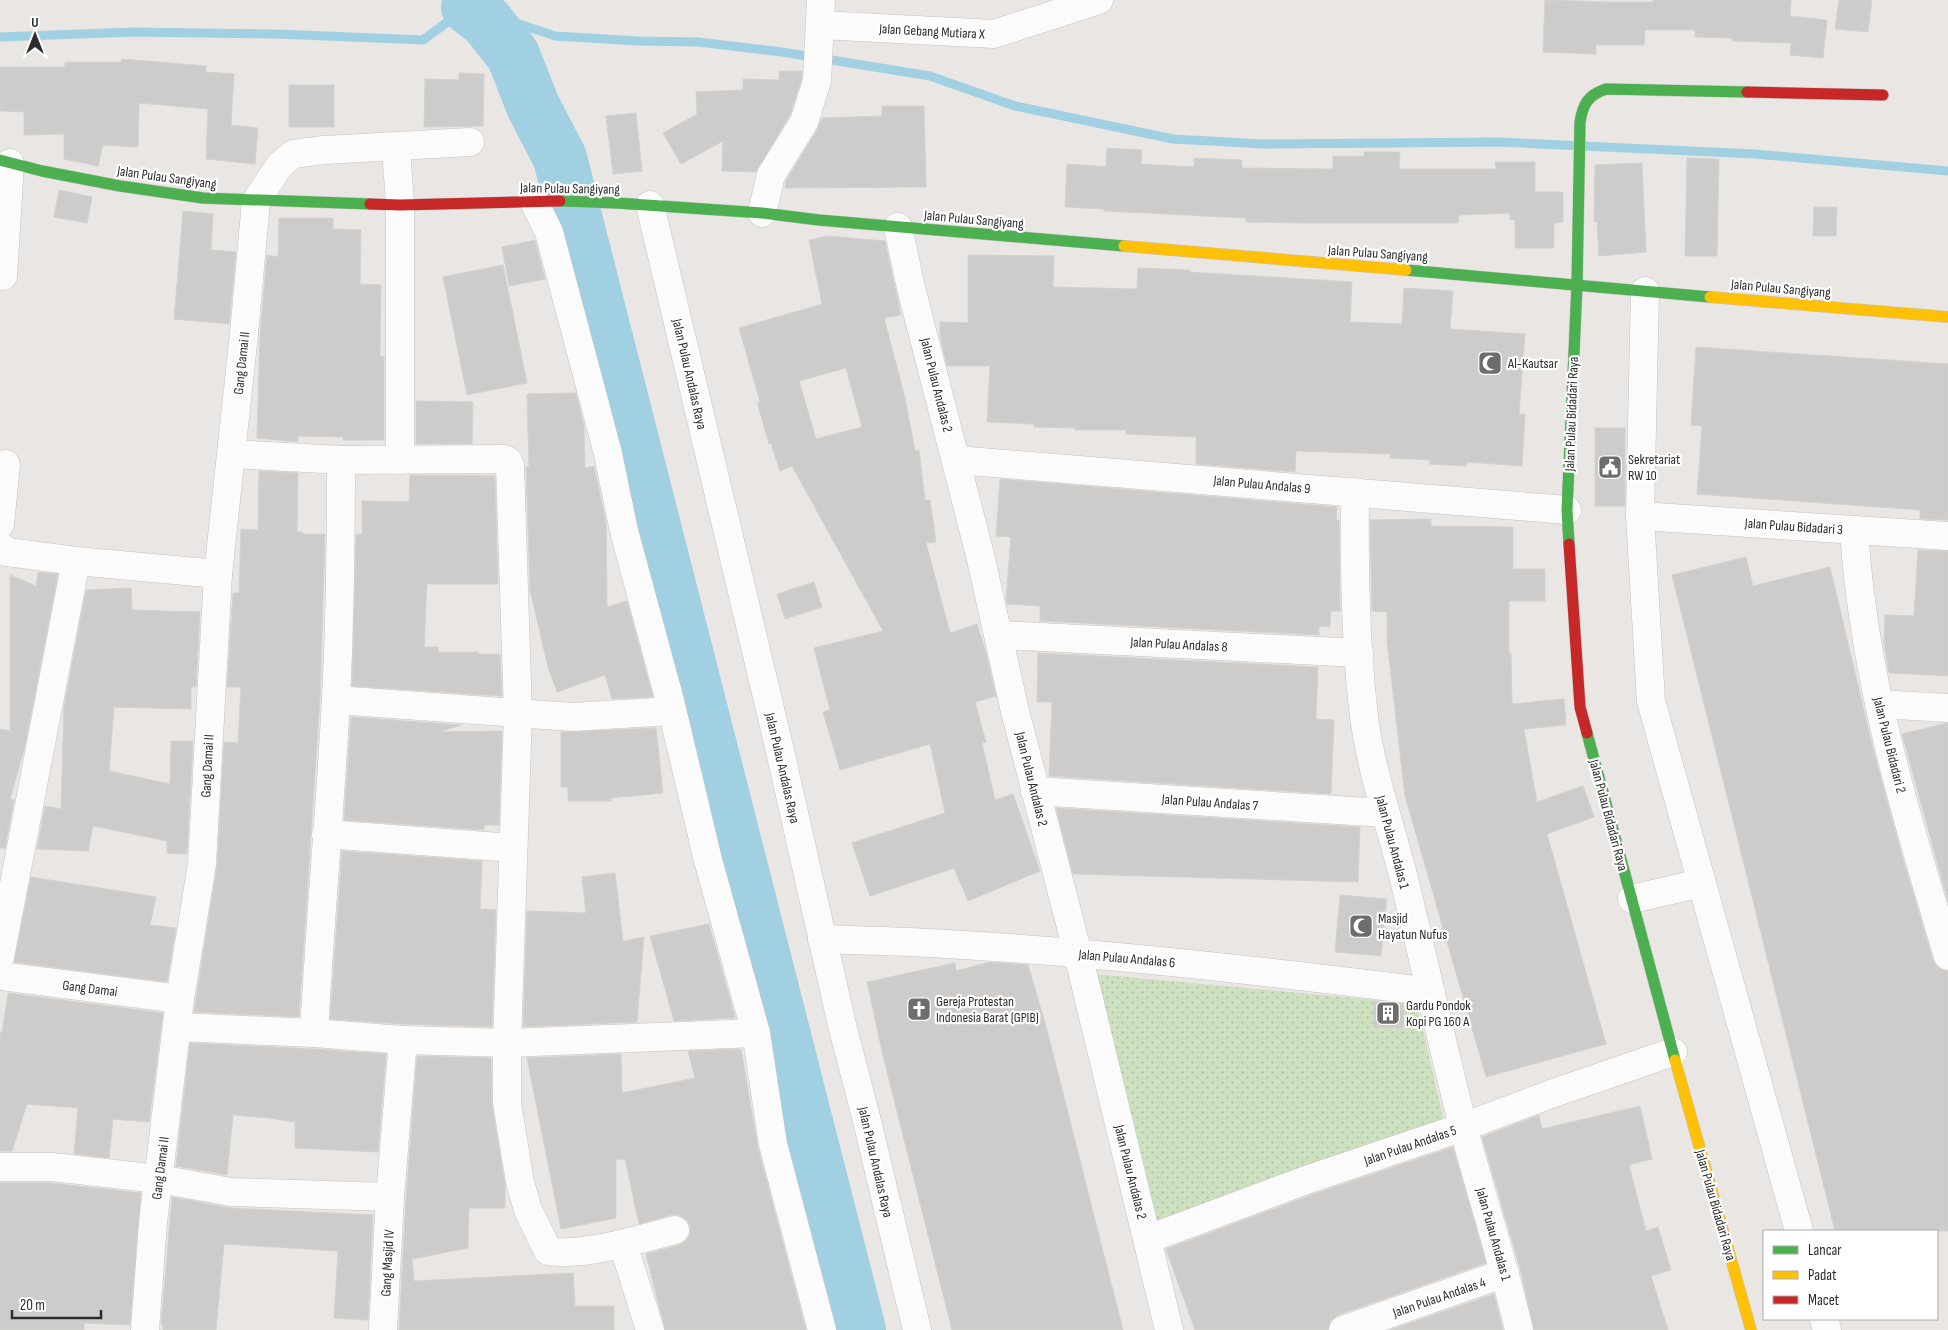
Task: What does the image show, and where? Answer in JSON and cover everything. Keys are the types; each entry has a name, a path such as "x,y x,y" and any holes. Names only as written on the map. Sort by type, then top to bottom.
{"street":[{"name":"Jalan Gebang Mutiara X","path":"820,18 994,34 1099,0"},
{"path":"762,213 771,175 804,122 818,81 820,18"},
{"name":"Jalan Pulau Bidadari Raya","path":"1751,1330 1673,1052 1580,707 1568,510 1577,285 1580,122 1583,104 1593,93 1606,89 1883,95"},
{"path":"256,201 280,165 293,154 324,150 470,142"},
{"path":"396,147 400,205 400,460"},
{"path":"3,276 5,161"},
{"name":"Jalan Pulau Sangiyang","path":"5,161 120,186 203,198 400,205 541,202 650,205 762,213 819,220 1317,264 1948,317"},
{"name":"Gang Damai II","path":"144,1330 153,1222 180,999 202,864 218,574 232,454 256,201"},
{"path":"541,202 608,454 624,531 672,711 708,860 756,1033 772,1144 822,1330"},
{"name":"Jalan Pulau Andalas Raya","path":"650,205 780,751 822,939 917,1330"},
{"name":"Jalan Pulau Andalas 2","path":"898,227 904,259 999,635 1015,711 1078,954 1169,1330"},
{"path":"1646,292 1640,516 1651,701 1799,1230"},
{"path":"232,454 341,460 504,459 508,461 510,466 518,714 507,1043 508,1118 520,1182 528,1210 548,1251 561,1254 622,1244 675,1230"},
{"path":"314,1033 336,700 340,590 341,460"},
{"name":"Jalan Pulau Andalas 9","path":"956,460 1568,510"},
{"path":"0,524 6,464"},
{"name":"Jalan Pulau Andalas 1","path":"1355,492 1354,565 1359,653 1365,723 1374,771 1398,855 1463,1127 1505,1273 1519,1330"},
{"name":"Jalan Pulau Bidadari 3","path":"1640,516 1948,536"},
{"name":"Jalan Pulau Bidadari 2","path":"1854,530 1864,622 1879,704 1906,810 1948,956"},
{"path":"0,546 7,552 76,561 218,574"},
{"path":"0,957 76,561"},
{"name":"Jalan Pulau Andalas 8","path":"999,635 1359,653"},
{"path":"336,700 518,714 572,716 672,711"},
{"path":"1879,704 1948,708"},
{"name":"Jalan Pulau Andalas 7","path":"1035,792 1385,813"},
{"path":"326,834 514,848"},
{"path":"1632,899 1701,883"},
{"name":"Jalan Pulau Andalas 6","path":"822,939 947,944 1078,954 1238,968 1431,992"},
{"name":"Gang Damai","path":"0,976 180,999"},
{"path":"178,1027 314,1033 404,1040 507,1043 756,1033"},
{"name":"Gang Masjid IV","path":"384,1330 390,1197 404,1040"},
{"name":"Jalan Pulau Andalas 5","path":"1148,1239 1309,1179 1463,1127 1673,1052"},
{"path":"0,1167 52,1167 159,1180 231,1192 390,1197"},
{"path":"622,1244 650,1330"},
{"name":"Jalan Pulau Andalas 4","path":"1344,1330 1505,1273"}],"green space":[{"path":"1094,974 1417,1004 1444,1122 1155,1225"}],"building":[{"path":"1545,0 1653,2 1653,0 1791,0 1790,16 1827,20 1823,58 1790,55 1791,43 1732,41 1732,38 1695,37 1695,30 1645,30 1644,45 1596,45 1596,54 1543,52"},
{"path":"1839,0 1872,0 1868,32 1835,29"},
{"path":"121,59 206,66 206,72 234,74 231,125 258,128 255,164 206,159 208,109 139,103 138,147 103,145 98,166 64,159 64,134 24,135 24,112 0,111 0,67 65,67 65,62 121,62"},
{"path":"779,71 802,71 802,78 790,115 756,172 722,171 723,141 681,164 663,133 697,114 696,92 743,90 743,79 779,80"},
{"path":"459,73 484,74 483,126 424,127 425,79 459,80"},
{"path":"289,85 334,85 334,127 289,127"},
{"path":"882,106 924,106 926,187 785,188 786,181 817,130 822,118 882,116"},
{"path":"636,113 642,171 613,174 606,116"},
{"path":"1107,148 1142,150 1141,164 1194,167 1194,158 1242,160 1242,168 1333,169 1333,156 1364,156 1364,152 1400,152 1399,169 1496,169 1495,162 1535,162 1535,192 1563,192 1563,222 1554,223 1554,248 1515,248 1515,220 1510,220 1510,213 1459,215 1458,223 1307,223 1246,222 1246,218 1104,211 1104,209 1065,207 1067,164 1106,167"},
{"path":"1687,158 1719,159 1717,256 1685,256"},
{"path":"1642,163 1646,252 1599,256 1597,221 1594,222 1595,165"},
{"path":"59,190 92,197 87,223 54,217"},
{"path":"1814,207 1837,207 1836,236 1813,236"},
{"path":"183,211 213,214 211,250 236,252 229,324 174,319"},
{"path":"279,218 333,218 333,229 361,230 360,284 381,285 380,356 384,357 384,440 343,440 343,437 298,436 298,442 257,438 260,336 267,255 278,257"},
{"path":"828,236 885,241 901,315 884,318 905,398 915,451 919,450 925,500 930,500 936,542 926,543 950,633 977,624 996,696 975,702 986,742 982,743 995,800 1013,794 1040,871 968,901 954,868 870,896 852,843 945,813 930,744 840,770 823,712 830,710 814,648 883,631 792,466 780,471 771,443 769,444 757,402 760,402 739,328 822,304 809,240","holes":["846,368 862,427 816,439 799,381"]},
{"path":"535,240 545,279 509,286 502,247"},
{"path":"968,255 1054,256 1053,287 1137,289 1138,268 1352,282 1350,322 1402,324 1404,288 1453,291 1450,329 1525,334 1519,414 1525,414 1522,466 1467,462 1467,466 1429,464 1430,460 1390,458 1391,454 1296,451 1295,472 1196,464 1196,437 1126,434 1126,430 1075,430 1075,428 1034,427 1034,424 987,422 990,366 947,366 940,336 940,322 968,323"},
{"path":"503,265 527,383 467,395 443,277"},
{"path":"1696,347 1948,364 1948,520 1920,519 1920,510 1697,494 1702,426 1691,425"},
{"path":"576,393 584,426 585,468 594,466 606,522 607,607 627,601 653,697 612,699 605,675 557,692 548,667 530,590 526,467 529,467 527,394"},
{"path":"416,401 473,402 472,444 416,444"},
{"name":"Sekretariat RW 10","path":"1595,428 1625,428 1625,506 1595,506"},
{"path":"259,471 298,473 297,532 302,532 302,534 325,534 320,698 299,1017 194,1012 217,866 224,742 238,743 241,687 227,687 233,593 239,593 241,529 258,530"},
{"path":"410,475 495,476 498,584 427,584 424,647 438,647 438,652 500,654 502,696 352,686 356,534 362,534 362,501 409,502"},
{"path":"1000,479 1337,507 1336,520 1339,520 1340,611 1331,611 1330,627 1319,626 1319,635 1040,621 1040,606 1007,604 1011,537 996,536"},
{"path":"1431,519 1431,526 1513,527 1513,569 1545,569 1545,601 1509,601 1509,653 1511,653 1512,704 1564,699 1566,725 1524,729 1537,802 1583,786 1594,817 1547,834 1606,1044 1486,1077 1405,796 1387,641 1387,612 1372,611 1370,520"},
{"path":"1918,550 1948,551 1948,676 1889,673 1884,644 1885,615 1914,616"},
{"path":"1746,557 1753,586 1830,567 1873,749 1902,856 1933,960 1938,968 1948,971 1948,1231 1835,1230 1672,575"},
{"path":"38,572 58,574 24,750 10,799 14,800 5,848 0,848 0,729 10,731 10,575 36,586"},
{"path":"814,582 822,607 785,619 777,594"},
{"path":"131,588 132,610 200,612 196,687 191,687 191,709 114,707 109,771 170,784 171,741 193,741 187,854 167,853 167,841 93,826 88,851 37,849 45,806 61,809 64,707 86,590"},
{"path":"1038,653 1318,667 1316,719 1334,720 1331,794 1049,776 1052,702 1037,702"},
{"path":"351,717 461,725 439,732 502,731 499,825 484,825 484,830 344,820"},
{"path":"1948,723 1948,902 1902,734"},
{"path":"656,728 663,793 611,798 611,801 568,801 568,787 561,787 561,732"},
{"path":"1056,808 1360,827 1358,882 1073,874"},
{"path":"342,851 482,861 480,909 496,910 492,1027 330,1019"},
{"path":"615,873 623,941 644,937 637,1022 523,1027 527,911 586,913 582,877"},
{"path":"31,877 156,897 150,925 176,928 167,982 14,962"},
{"name":"Masjid Hayatun Nufus","path":"1340,895 1387,899 1381,956 1335,952"},
{"path":"709,924 735,1017 674,1021 650,936"},
{"path":"990,962 1028,965 1046,1026 1123,1330 952,1330 883,1056 867,982 955,963 956,971"},
{"path":"8,993 163,1013 149,1122 113,1119 109,1158 74,1154 78,1108 27,1104 12,1151 0,1151 0,1032 2,1033"},
{"name":"Gardu Pondok Kopi PG 160 A","path":"1374,1001 1403,1004 1403,1028 1373,1027"},
{"path":"190,1043 386,1054 378,1152 295,1148 295,1122 233,1115 227,1175 176,1166"},
{"path":"741,1049 758,1148 806,1330 665,1330 646,1254 679,1245 686,1241 690,1234 690,1225 686,1219 679,1215 671,1215 639,1224 625,1159 616,1160 616,1218 561,1229 527,1058 621,1054 622,1093 695,1078 688,1051"},
{"path":"417,1056 491,1058 492,1105 505,1185 505,1208 469,1208 468,1248 412,1259 414,1281 573,1273 575,1306 614,1306 614,1330 399,1330 406,1198"},
{"path":"1640,1106 1652,1159 1629,1165 1646,1231 1658,1227 1671,1270 1651,1276 1668,1330 1534,1330 1520,1268 1482,1137 1539,1115 1542,1129"},
{"path":"1453,1147 1486,1263 1338,1315 1331,1320 1328,1330 1195,1330 1166,1249 1314,1194"},
{"path":"0,1183 51,1183 141,1193 130,1325 84,1323 84,1330 0,1330"},
{"path":"172,1197 230,1208 373,1215 368,1320 334,1318 338,1251 224,1244 216,1330 163,1330 163,1325 161,1325"},
{"path":"1494,1294 1503,1330 1390,1330"}],"waterway":[{"path":"0,37 133,32 277,34 423,40 468,7 555,36 698,42 782,52 930,76 1015,106 1173,139 1263,144 1499,142 1755,154 1948,171"},
{"path":"468,7 487,22 513,55 533,106 560,158 859,1330"}],"traffic: fast":[{"path":"1569,544 1567,510 1577,285 1580,122 1583,110 1591,97 1606,89 1747,92"},
{"path":"0,160 42,171 120,186 203,198 370,204"},
{"path":"560,201 762,213 819,220 1124,246"},
{"path":"1406,270 1710,297"},
{"path":"1587,733 1675,1060"}],"traffic: slow":[{"path":"1124,246 1406,270"},
{"path":"1710,297 1948,317"},
{"path":"1675,1060 1751,1330"}],"traffic: jam":[{"path":"1747,92 1883,95"},
{"path":"370,204 560,201"},
{"path":"1569,544 1580,707 1587,733"}],"place":[{"name":"Al-Kautsar","path":"1490,363"},
{"name":"Sekretariat RW 10","path":"1610,467"},
{"name":"Masjid Hayatun Nufus","path":"1361,926"},
{"name":"Gereja Protestan Indonesia Barat (GPIB)","path":"919,1009"},
{"name":"Gardu Pondok Kopi PG 160 A","path":"1388,1013"}]}
